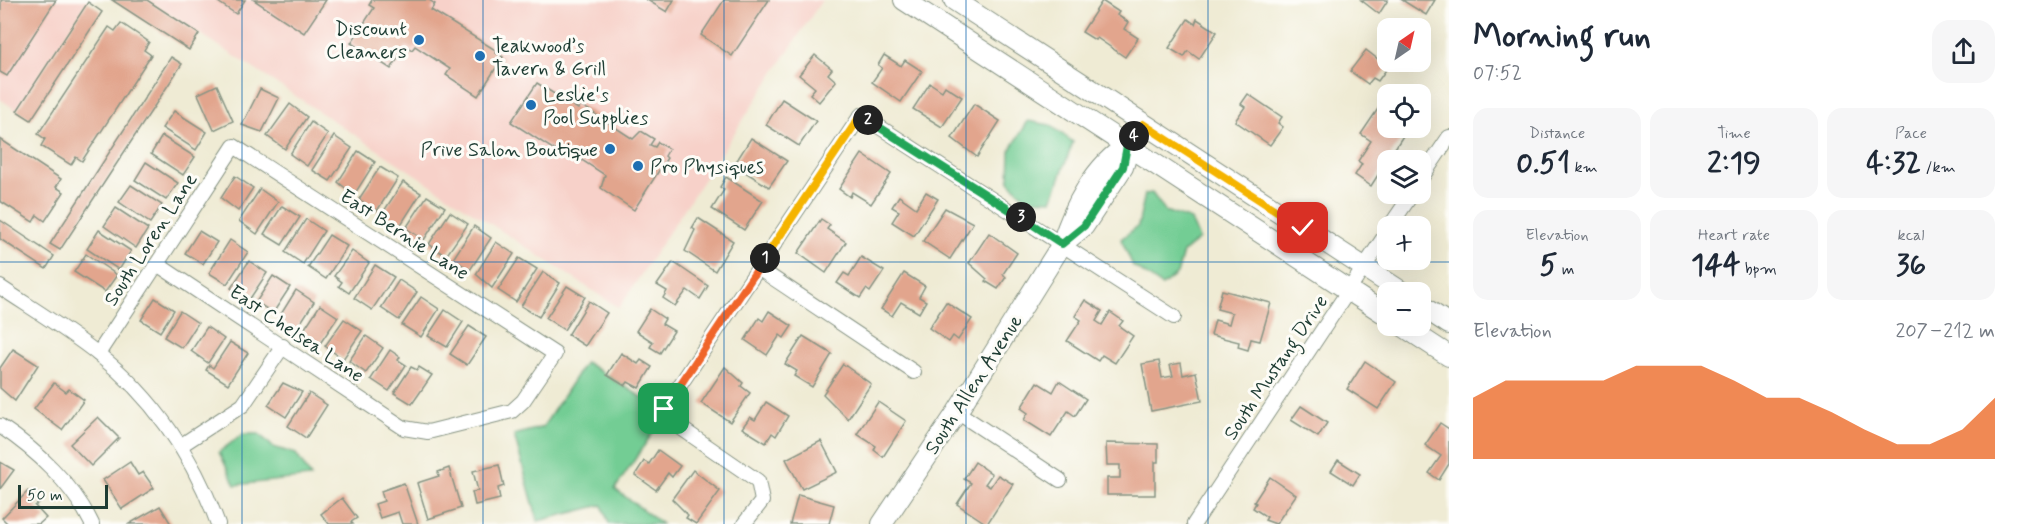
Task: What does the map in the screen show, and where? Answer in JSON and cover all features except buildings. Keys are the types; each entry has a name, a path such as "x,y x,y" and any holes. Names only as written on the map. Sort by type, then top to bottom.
{"main road":[{"path":"903,0 1377,309"},
{"path":"954,0 1386,282"},
{"name":"South Allen Avenue","path":"882,524 957,412 1062,244 1071,217 1110,157 1127,146 1143,124"},
{"path":"1431,312 1449,324"},
{"path":"1418,336 1449,356"}],"street":[{"path":"744,524 762,501 758,481 675,424 664,409 861,115 1174,317"},
{"path":"1431,164 1449,137"},
{"name":"South Loren Lane","path":"98,354 234,146"},
{"name":"East Bernie Lane","path":"234,146 555,354 523,401 512,411 428,432 416,432"},
{"name":"South Mustang Drive","path":"1199,522 1377,247"},
{"name":"East Chelsea Lane","path":"157,264 405,428 416,432"},
{"path":"758,268 914,372"},
{"path":"0,287 98,354 148,403 180,446 206,490 218,524"},
{"path":"180,446 243,405 283,346"},
{"path":"957,412 1060,480"},
{"path":"0,426 59,476 86,510 92,524"}],"shaded area":[{"path":"0,0 88,0 16,110 0,99"},
{"path":"149,0 822,0 619,308"}],"green space":[{"path":"1028,121 1050,125 1073,142 1052,200 1026,199 1009,181 1010,151"},
{"path":"1152,193 1165,211 1191,220 1199,239 1183,252 1177,274 1162,286 1133,266 1121,239 1138,226 1145,194"},
{"path":"585,362 653,404 660,422 615,489 662,524 609,524 602,505 538,521 514,435 543,427"},
{"path":"243,434 259,434 273,447 296,454 311,477 235,485 219,452"}],"place":[{"name":"Discount Cleaners","path":"419,40"},
{"name":"Teakwood’s Tavern & Grill","path":"480,56"},
{"name":"Leslie's Pool Supplies","path":"531,105"},
{"name":"Prive Salon Boutique","path":"610,149"},
{"name":"Pro Physiques","path":"638,166"}],"route":[{"path":"664,409 861,115 1062,244 1084,226 1123,167 1127,146 1143,124 1303,228"}]}
